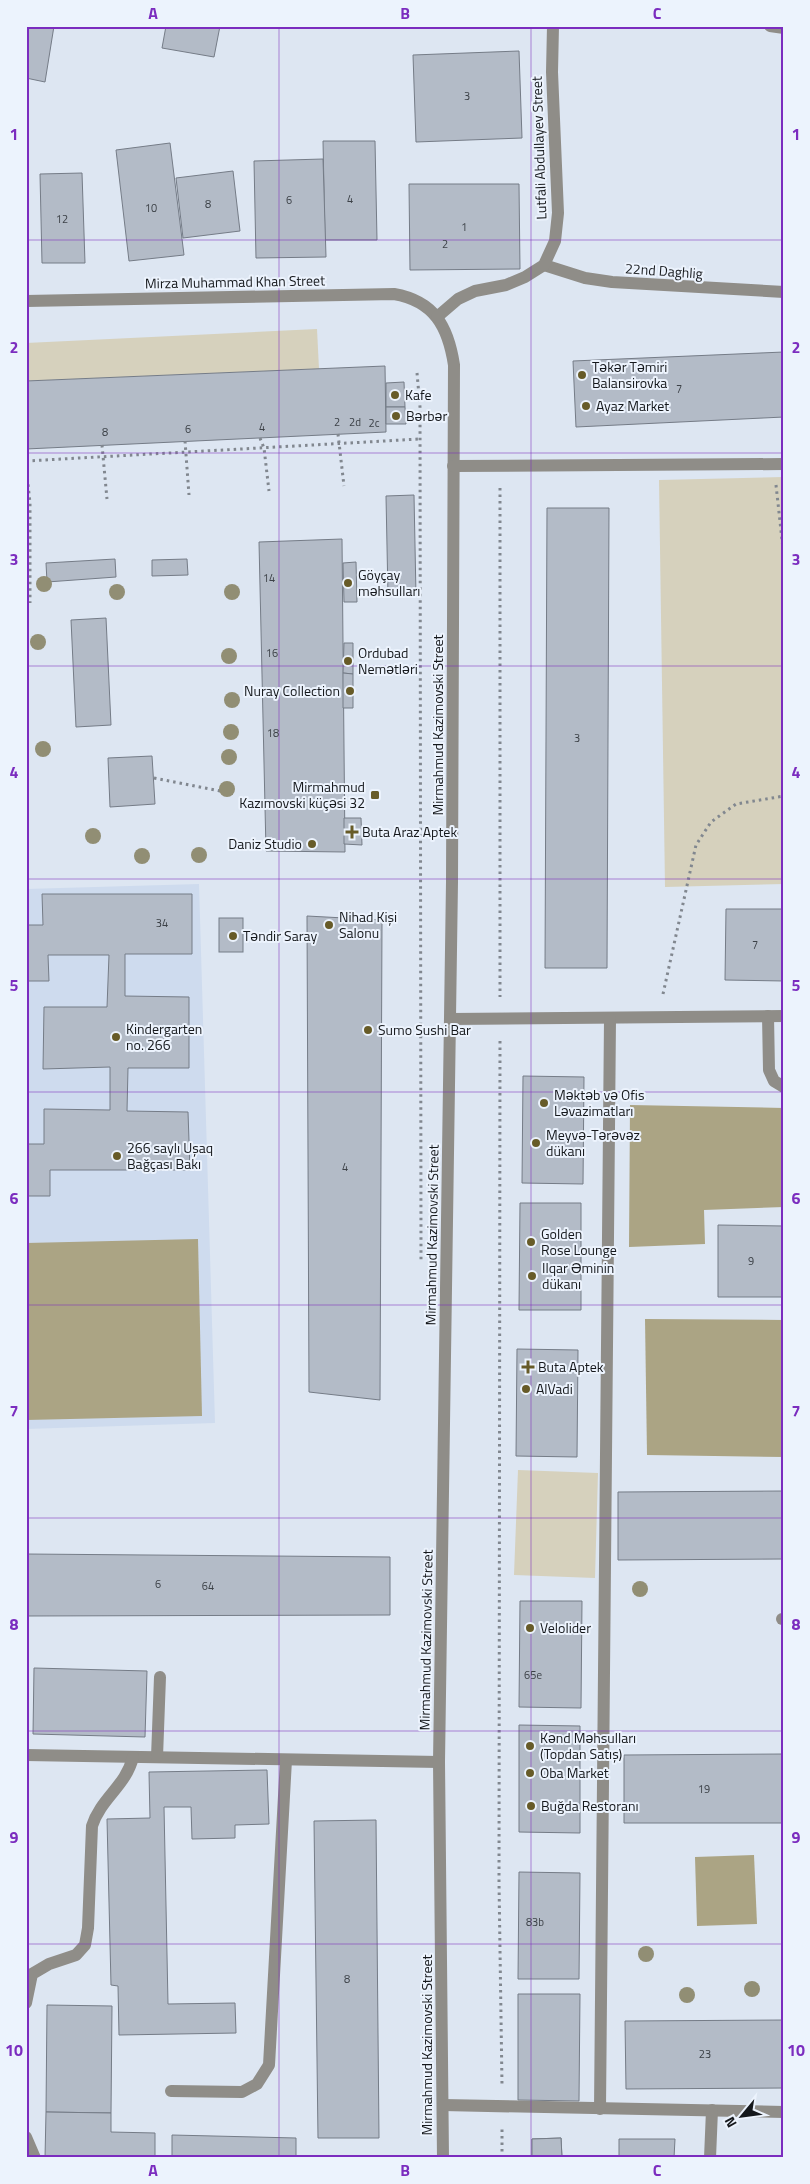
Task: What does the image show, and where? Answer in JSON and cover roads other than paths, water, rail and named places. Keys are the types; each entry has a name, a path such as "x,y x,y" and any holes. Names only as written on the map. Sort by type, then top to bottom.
{"street":[{"name":"Lutfali Abdullayev Street","path":"544,265 555,241 558,214 552,72 554,26"},
{"path":"770,26 784,28"},
{"name":"22nd Daghlig","path":"544,265 585,278 612,282 784,292"},
{"path":"437,317 458,299 475,291 506,285 544,265"},
{"name":"Mirza Muhammad Khan Street","path":"26,301 394,294 408,296 423,303 437,317"},
{"name":"Mirmahmud Kazimovski Street","path":"437,317 451,342 454,365 451,1018 439,1762 443,2158"},
{"path":"453,466 784,464"},
{"path":"768,1016 769,1070 774,1081 784,1087"},
{"path":"451,1018 610,1019 784,1016"},
{"path":"600,2109 610,1019"},
{"path":"157,1757 160,1678"},
{"path":"26,1755 439,1762"},
{"path":"26,2003 32,1974 49,1964 76,1955 85,1945 88,1928 92,1826 96,1812 130,1772 134,1757"},
{"path":"171,2090 242,2092 257,2084 269,2066 286,1760"},
{"path":"443,2105 784,2112"},
{"path":"710,2158 712,2110"},
{"path":"26,2137 35,2158"}],"place":[{"name":"Təkər Təmiri Balansirovka","path":"582,375"},
{"name":"Kafe","path":"395,395"},
{"name":"Ayaz Market","path":"586,406"},
{"name":"Bərbər","path":"396,416"},
{"name":"Göyçay məhsulları","path":"348,583"},
{"name":"Ordubad Nemətləri","path":"348,661"},
{"name":"Nuray Collection","path":"350,691"},
{"name":"Mirmahmud Kazımovski küçəsi 32","path":"375,795"},
{"name":"Buta Araz Aptek","path":"352,832"},
{"name":"Daniz Studio","path":"312,844"},
{"name":"Nihad Kişi Salonu","path":"329,925"},
{"name":"Təndir Saray","path":"233,936"},
{"name":"Sumo Sushi Bar","path":"368,1030"},
{"name":"Kindergarten no. 266","path":"116,1037"},
{"name":"Məktəb və Ofis Ləvazimatları","path":"544,1103"},
{"name":"Meyvə-Tərəvəz dükanı","path":"536,1143"},
{"name":"266 saylı Uşaq Bağçası Bakı","path":"117,1156"},
{"name":"Golden Rose Lounge","path":"531,1242"},
{"name":"Ilqar Əminin dükanı","path":"532,1276"},
{"name":"Buta Aptek","path":"528,1367"},
{"name":"AlVadi","path":"526,1389"},
{"name":"Velolider","path":"530,1628"},
{"name":"Kənd Məhsulları (Topdan Satış)","path":"530,1746"},
{"name":"Oba Market","path":"530,1773"},
{"name":"Buğda Restoranı","path":"531,1806"}]}
